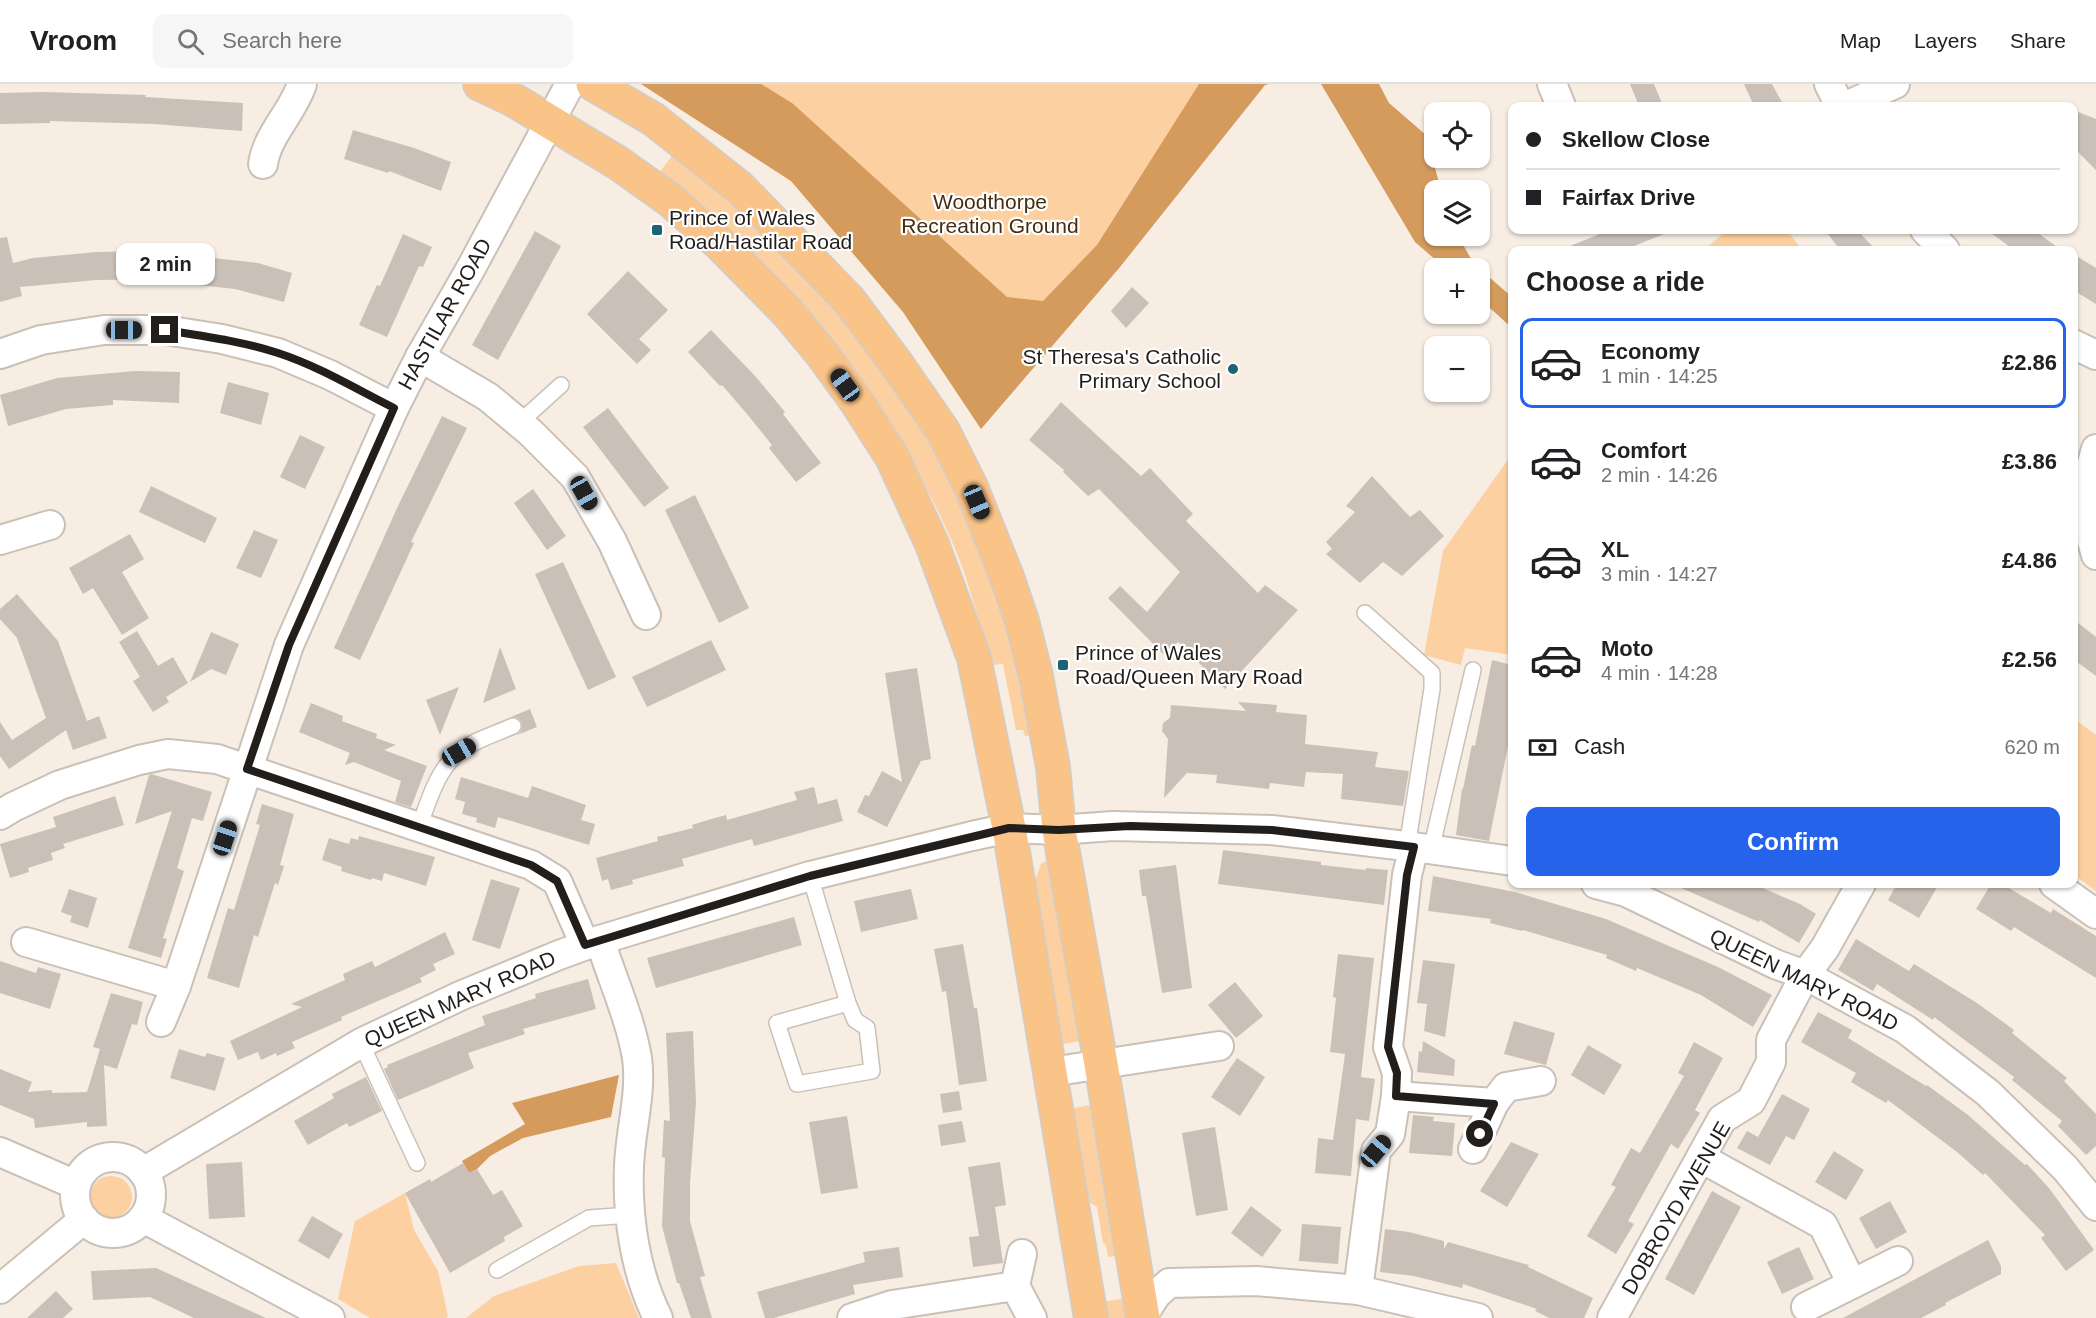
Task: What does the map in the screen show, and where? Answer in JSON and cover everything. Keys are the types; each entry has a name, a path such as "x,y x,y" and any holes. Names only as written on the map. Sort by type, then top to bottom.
{"highway":[{"path":"480,84 512,99 645,182 670,200 720,244 788,313 822,354 892,457 932,544 974,658 1009,828 1091,1318"},
{"path":"592,84 659,123 740,187 849,300 943,431 971,487 991,534 1022,621 1036,676 1052,761 1059,830 1143,1317"}],"street":[{"path":"263,164 265,152 288,114 302,84"},
{"name":"HASTILAR ROAD","path":"160,1022 176,986 289,645 394,408 570,84"},
{"path":"1552,84 1560,102"},
{"path":"1829,84 1838,102"},
{"path":"1855,102 1895,84"},
{"path":"1929,234 1941,246"},
{"path":"0,354 41,340 93,332 165,330 222,339 278,353 330,375 394,408"},
{"path":"2078,346 2096,355"},
{"path":"420,357 488,397 519,423 575,477 612,542 646,615"},
{"path":"2096,449 2088,476 2087,520 2096,555"},
{"path":"0,540 50,525"},
{"path":"0,815 60,785 139,760 168,754 216,759 531,865 557,881 593,942 625,1015 637,1058 636,1102 629,1166 630,1215 634,1244 647,1294 658,1318"},
{"name":"QUEEN MARY ROAD","path":"143,1172 361,1043 460,996 593,942 810,876 1009,828 1059,830 1130,826 1272,830 1508,860"},
{"path":"1358,1290 1376,1151 1390,1134 1396,1096 1397,1073 1388,1047 1407,875 1417,848"},
{"name":"QUEEN MARY ROAD","path":"1611,888 1626,892 1775,964 1805,975 1905,1029 1988,1093 2065,1168 2096,1206"},
{"name":"DOBROYD AVENUE","path":"1612,1318 1722,1119 1751,1101 1771,1062 1771,1040 1805,975 1825,948 1859,888"},
{"path":"2060,888 2096,914"},
{"path":"26,942 176,986"},
{"path":"1051,1072 1219,1046"},
{"path":"1473,1149 1494,1104 1506,1087 1541,1081"},
{"path":"1396,1096 1494,1104"},
{"path":"0,1152 76,1185"},
{"path":"116,1157 129,1160 143,1172 151,1190 148,1210 135,1226 125,1231 103,1232 84,1219 78,1209 75,1197 76,1185 87,1168 103,1158 116,1157"},
{"path":"1701,1158 1823,1225 1852,1284"},
{"path":"143,1218 323,1316"},
{"path":"0,1289 84,1219"},
{"path":"1022,1254 1016,1286 1032,1318"},
{"path":"1806,1307 1898,1261"},
{"path":"1143,1317 1156,1294 1169,1283 1256,1281 1358,1290 1478,1318"},
{"path":"852,1318 892,1305 1016,1286"}],"lane":[{"path":"519,423 561,385"},
{"path":"1365,613 1432,673 1417,848"},
{"path":"1417,848 1473,670"},
{"path":"419,827 436,781 459,752 513,726"},
{"path":"810,876 848,1003 855,1020 867,1028 872,1071 797,1084 777,1023 848,1003"},
{"path":"361,1043 417,1163"},
{"path":"497,1270 589,1218 630,1215"}],"green space":[{"name":"Woodthorpe Recreation Ground","path":"641,84 1269,84 1265,85 981,429 903,312 791,181"},
{"path":"675,152 767,234 848,323 936,450 968,512 1012,632 1034,735 1025,736 1023,730 1016,730 1003,664 992,665 968,584 950,537 897,435 659,173"},
{"path":"1722,234 1790,234 1799,246 1709,246"},
{"path":"1508,460 1508,654 1465,648 1461,665 1424,655 1443,551"},
{"path":"2078,722 2096,735 2096,891 2078,878"},
{"path":"1050,859 1085,1040 1059,1045 1034,884 1041,864"},
{"path":"1097,1104 1121,1255 1108,1257 1106,1245 1103,1243 1097,1207 1084,1199 1069,1109"},
{"path":"111,1176 126,1182 132,1197 126,1212 111,1218 96,1212 90,1197 96,1182"},
{"path":"405,1193 414,1230 438,1271 448,1316 446,1318 370,1318 338,1299 355,1221"},
{"path":"616,1263 639,1318 466,1318 494,1296 579,1266"},
{"path":"1127,1298 1131,1318 1104,1318 1101,1302"}],"shaded area":[{"path":"641,84 761,84 792,103 1007,297 1043,301 1097,245 1199,84 1269,84 1265,85 1120,267 981,429 903,312 791,181"},
{"path":"1321,84 1379,84 1389,103 1424,133 1424,168 1435,168 1438,180 1424,180 1424,246 1464,246 1471,258 1433,258 1415,242"},
{"path":"1490,278 1508,293 1508,324 1490,308"},
{"path":"619,1075 611,1117 523,1138 490,1156 477,1169 469,1173 462,1161 525,1124 512,1103"}],"building":[{"path":"1630,84 1654,84 1661,102 1637,102"},
{"path":"1744,84 1772,84 1782,102 1752,102"},
{"path":"0,93 146,95 145,97 243,103 242,131 154,124 50,121 50,123 0,124"},
{"path":"2078,112 2096,119 2096,170 2078,152"},
{"path":"353,130 414,148 451,162 441,191 389,171 388,173 344,159"},
{"path":"535,231 561,246 498,360 472,345"},
{"path":"403,234 432,247 423,267 419,266 387,337 359,325 377,285 380,286"},
{"path":"1600,234 1664,234 1634,246 1570,246"},
{"path":"1828,234 1861,234 1872,246 1837,246"},
{"path":"1992,234 2039,234 2056,246 2009,246"},
{"path":"7,237 13,263 33,258 97,252 150,251 258,263 292,273 284,302 235,289 181,283 181,279 96,280 20,287 22,296 0,302 0,238"},
{"path":"2078,257 2096,268 2096,304 2078,293"},
{"path":"628,271 668,310 639,339 651,350 637,364 587,314"},
{"path":"1132,287 1149,303 1126,328 1111,311"},
{"path":"711,330 756,377 785,412 783,414 821,463 796,482 769,448 772,445 747,414 722,385 720,386 688,352"},
{"path":"135,371 180,372 179,403 113,400 113,405 66,409 8,426 0,395 57,378"},
{"path":"228,382 269,393 261,425 220,413"},
{"path":"1061,402 1141,476 1150,468 1193,514 1186,521 1258,593 1265,585 1298,610 1225,689 1178,642 1164,655 1108,598 1120,586 1147,612 1180,572 1099,489 1088,496 1063,472 1064,470 1029,440"},
{"path":"608,408 669,488 644,507 583,427"},
{"path":"442,416 467,428 411,542 414,543 360,660 334,648 398,506"},
{"path":"300,435 325,447 305,489 280,477"},
{"path":"1372,476 1410,517 1420,510 1444,536 1402,576 1383,562 1360,583 1326,554 1332,549 1326,542 1355,512 1346,506"},
{"path":"151,486 217,518 205,543 139,512"},
{"path":"533,489 566,536 547,550 514,503"},
{"path":"695,495 749,608 719,623 665,510"},
{"path":"254,530 278,540 261,578 236,568"},
{"path":"130,534 144,559 122,572 149,618 122,635 93,588 83,594 69,568"},
{"path":"563,562 616,677 588,690 535,574"},
{"path":"17,594 58,641 87,721 99,716 107,738 73,750 66,730 9,769 0,756 0,722 12,740 46,718 17,638 0,619 0,609"},
{"path":"2078,623 2096,637 2096,676 2078,663"},
{"path":"137,631 158,666 173,657 188,683 166,697 169,702 153,712 133,681 140,677 119,642"},
{"path":"211,632 239,644 226,675 211,669 190,682"},
{"path":"711,640 726,670 647,707 632,677"},
{"path":"500,647 516,689 483,703"},
{"path":"1492,660 1508,664 1508,746 1489,841 1456,835 1462,789 1472,745 1475,746"},
{"path":"917,668 931,759 921,761 887,827 857,812 865,795 869,796 882,771 902,782 885,673"},
{"path":"459,687 440,735 426,700"},
{"path":"1238,702 1277,705 1276,712 1307,715 1305,744 1378,752 1375,767 1409,771 1403,806 1341,799 1343,774 1306,772 1304,787 1270,783 1269,789 1216,783 1217,775 1187,773 1164,798 1168,739 1162,731 1163,723 1170,718 1171,705 1246,711"},
{"path":"311,703 343,716 342,721 377,734 376,738 396,745 384,750 427,766 411,807 395,802 401,781 354,762 345,765 350,753 299,732"},
{"path":"530,709 537,727 517,735 521,731 522,723 518,718 511,717"},
{"path":"151,774 212,792 203,821 192,818 177,868 184,871 163,938 167,939 161,958 128,948 172,811 135,824"},
{"path":"461,777 528,798 532,786 586,805 581,820 595,824 589,845 498,817 495,828 476,822 477,818 462,814 465,802 455,799"},
{"path":"814,787 818,804 837,799 843,821 754,846 752,839 682,859 684,866 632,880 633,884 611,890 608,879 602,881 596,858 658,841 657,837 693,828 692,825 708,820 726,815 727,820 797,800 794,792"},
{"path":"115,796 124,825 63,844 65,848 51,853 53,860 28,868 29,872 10,878 0,844 56,827 53,817"},
{"path":"262,804 294,814 280,865 284,866 278,885 275,883 258,937 254,935 239,988 207,978 228,908 234,910 260,825 256,824"},
{"path":"359,836 435,857 426,886 384,873 382,881 372,878 371,880 341,871 342,867 322,860 329,838 349,844 351,838 358,840"},
{"path":"1223,850 1321,862 1321,865 1388,870 1384,905 1218,884"},
{"path":"1176,865 1192,988 1162,993 1146,896 1142,896 1139,870"},
{"path":"1433,876 1515,892 1606,919 1718,967 1772,995 1753,1027 1701,995 1637,968 1636,971 1606,958 1607,955 1523,930 1490,923 1491,919 1428,911"},
{"path":"491,879 520,888 500,949 472,940"},
{"path":"1681,888 1762,888 1800,904 1816,914 1799,943 1760,920 1759,922"},
{"path":"1895,888 1937,888 1919,918 1888,900"},
{"path":"1989,888 2009,888 2051,913 2053,909 2096,936 2096,978 2014,927 2011,931 1976,909"},
{"path":"69,889 97,898 88,928 70,922 72,916 61,912"},
{"path":"911,889 918,919 861,932 854,901"},
{"path":"794,917 802,945 656,988 647,958"},
{"path":"445,932 455,954 433,964 436,970 420,978 422,982 341,1017 342,1020 292,1042 295,1048 277,1056 276,1053 261,1060 258,1052 238,1060 230,1041 302,1007 291,1004 345,980 343,974 372,961 375,967"},
{"path":"1856,939 1909,971 1914,964 1977,1003 2014,1030 2012,1033 2067,1078 2064,1081 2096,1114 2096,1146 2086,1155 2058,1126 2062,1121 2012,1080 2014,1077 1934,1017 1933,1020 1877,984 1873,991 1838,970"},
{"path":"963,944 974,1008 977,1008 987,1081 959,1085 946,991 942,992 934,949"},
{"path":"1338,954 1374,958 1361,1077 1375,1079 1369,1121 1356,1119 1351,1176 1315,1173 1318,1138 1333,1140 1345,1054 1330,1052"},
{"path":"1423,960 1455,964 1445,1037 1424,1031 1427,1004 1417,1003"},
{"path":"0,961 36,973 38,967 61,974 50,1009 0,993"},
{"path":"588,979 596,1009 523,1029 525,1034 468,1053 474,1068 398,1100 384,1069 388,1067 387,1065 485,1025 482,1016 536,998 535,994"},
{"path":"1235,982 1263,1016 1236,1038 1208,1005"},
{"path":"111,993 143,1002 137,1025 132,1024 117,1069 104,1065 107,1126 87,1127 87,1122 35,1128 34,1119 0,1105 0,1069 32,1082 28,1092 52,1090 52,1093 87,1092 100,1049 93,1047"},
{"path":"1818,1012 1852,1030 1848,1038 1927,1085 1968,1115 2025,1165 2027,1164 2049,1188 2094,1250 2066,1271 2041,1238 2045,1235 1985,1173 1983,1175 1957,1152 1888,1100 1886,1103 1851,1082 1856,1073 1801,1042"},
{"path":"1514,1021 1555,1033 1546,1065 1504,1054"},
{"path":"693,1031 696,1103 690,1183 690,1221 705,1276 700,1277 712,1318 691,1318 679,1283 677,1283 662,1226 664,1120 670,1121 666,1033"},
{"path":"1423,1041 1455,1060 1454,1076 1417,1072 1419,1051 1422,1052"},
{"path":"1694,1042 1723,1058 1695,1110 1700,1113 1678,1149 1671,1144 1628,1221 1634,1224 1616,1254 1587,1236 1616,1187 1611,1185 1631,1148 1640,1153 1684,1076 1678,1073"},
{"path":"1588,1045 1622,1065 1604,1095 1571,1075"},
{"path":"179,1049 205,1057 207,1053 225,1058 215,1091 170,1078"},
{"path":"1237,1058 1265,1077 1240,1116 1211,1097"},
{"path":"366,1077 382,1111 349,1127 347,1123 308,1145 294,1121 334,1098 332,1094"},
{"path":"959,1091 962,1110 943,1113 940,1094"},
{"path":"1782,1094 1810,1109 1794,1140 1786,1136 1770,1165 1737,1148 1747,1131 1758,1137"},
{"path":"1413,1115 1434,1117 1433,1121 1455,1123 1452,1156 1409,1153"},
{"path":"847,1116 858,1188 821,1194 809,1122"},
{"path":"962,1121 966,1142 941,1146 938,1125"},
{"path":"1215,1127 1228,1210 1196,1216 1182,1133"},
{"path":"1511,1142 1539,1154 1507,1207 1480,1191"},
{"path":"1834,1151 1864,1170 1846,1200 1815,1182"},
{"path":"242,1162 245,1217 209,1219 206,1164"},
{"path":"1000,1162 1006,1205 995,1207 1003,1263 973,1267 969,1237 979,1236 968,1167"},
{"path":"463,1163 469,1173 477,1169 493,1195 502,1190 523,1226 504,1237 505,1241 450,1273 405,1193 430,1179 431,1182"},
{"path":"1712,1191 1741,1207 1694,1295 1665,1279"},
{"path":"1890,1201 1907,1232 1876,1249 1859,1218"},
{"path":"1251,1206 1282,1230 1262,1257 1231,1233"},
{"path":"312,1216 343,1234 329,1259 298,1241"},
{"path":"1302,1224 1341,1227 1338,1264 1299,1261"},
{"path":"1385,1229 1409,1232 1444,1241 1444,1249 1448,1242 1529,1265 1528,1267 1593,1298 1584,1318 1549,1318 1535,1311 1537,1309 1463,1284 1462,1288 1414,1276 1380,1272"},
{"path":"1988,1240 2001,1266 2001,1274 1945,1303 1946,1305 1921,1318 1843,1318"},
{"path":"899,1247 903,1277 853,1285 855,1294 774,1318 765,1318 757,1292 865,1262 863,1252"},
{"path":"1799,1247 1814,1279 1782,1294 1767,1262"},
{"path":"156,1268 266,1318 194,1318 150,1297 93,1300 91,1271"},
{"path":"56,1291 73,1309 63,1318 27,1318"}],"place":[{"name":"Prince of Wales Road/Hastilar Road","path":"657,230"},
{"name":"St Theresa's Catholic Primary School","path":"1233,369"},
{"name":"Prince of Wales Road/Queen Mary Road","path":"1063,665"}],"route":[{"path":"165,330 222,339 278,353 330,375 394,408 289,645 247,769 531,865 557,881 585,945 810,876 1009,828 1059,830 1130,826 1272,830 1414,847 1407,875 1388,1047 1397,1073 1396,1096 1494,1104 1480,1134"}]}
